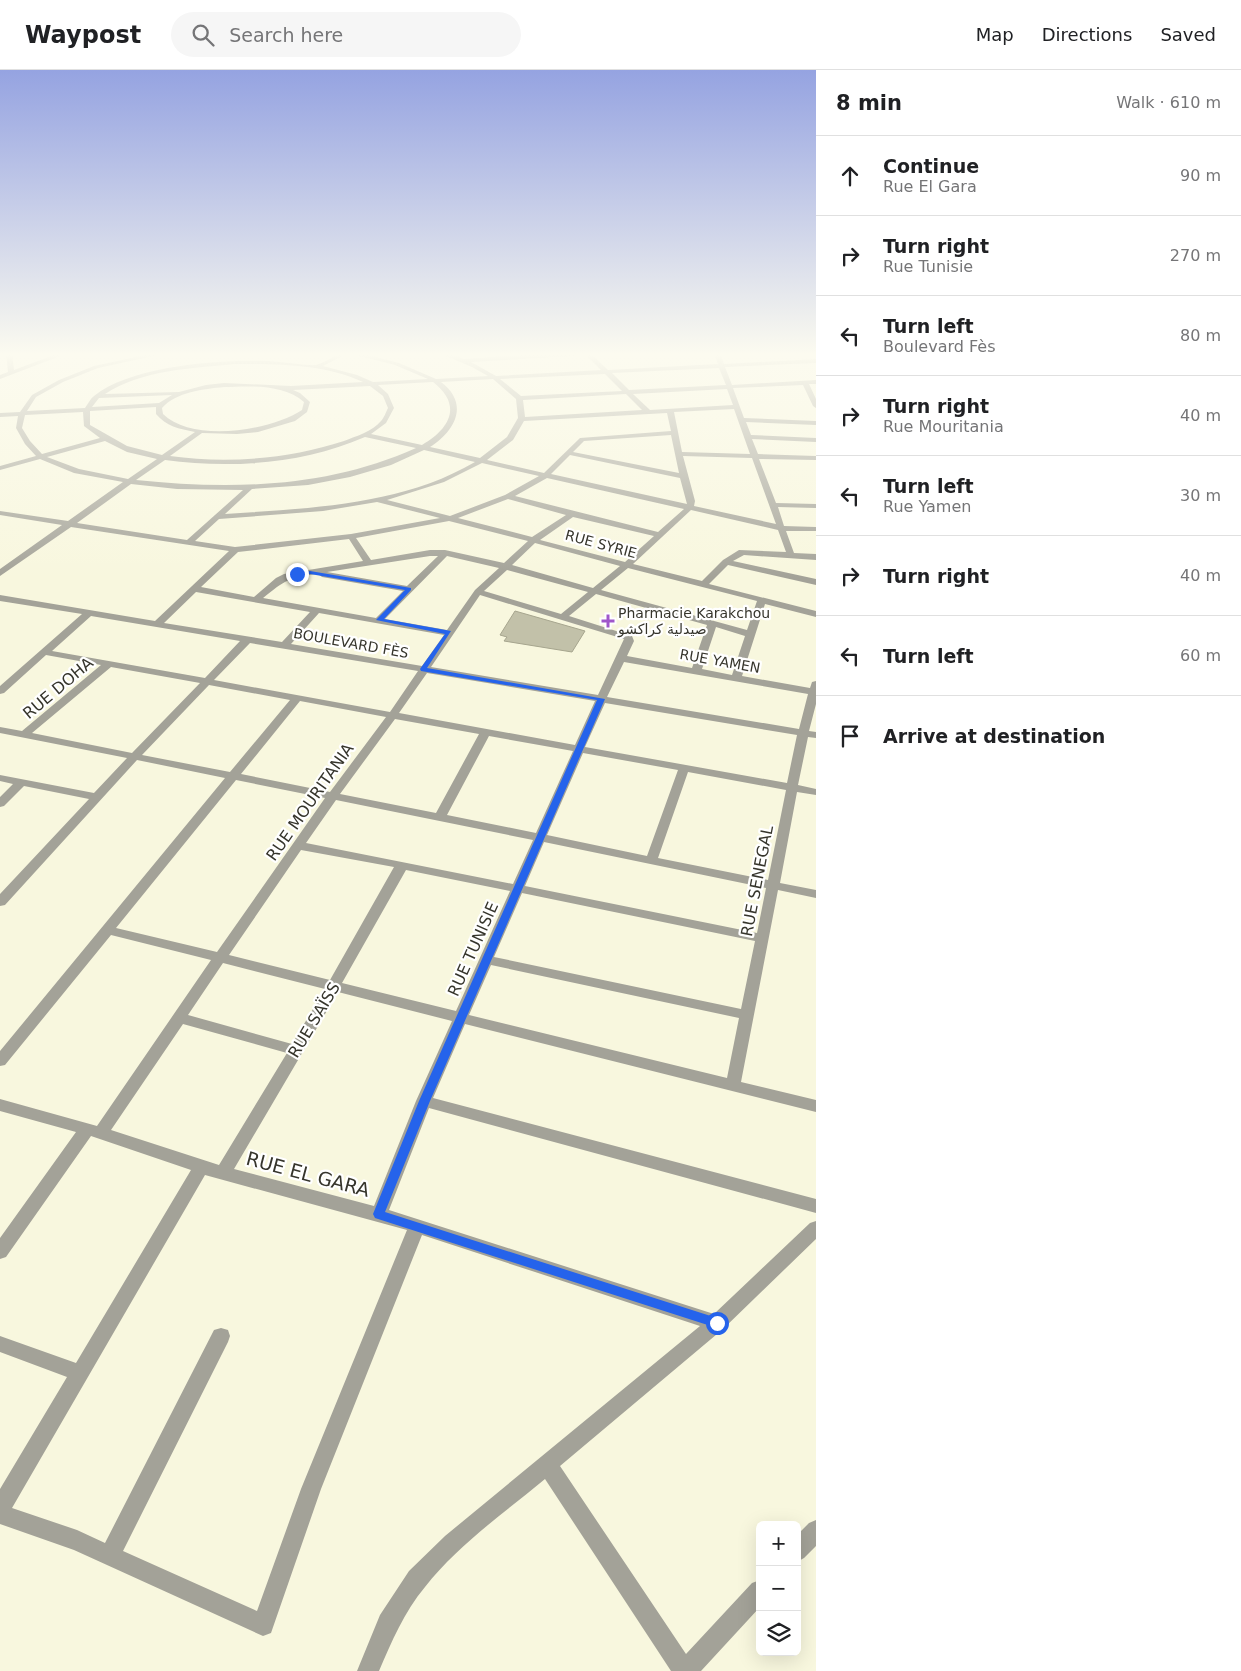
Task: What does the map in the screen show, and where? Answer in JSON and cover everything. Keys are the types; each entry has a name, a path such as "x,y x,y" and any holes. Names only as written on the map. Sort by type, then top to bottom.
{"street":[{"path":"19,428 26,442 40,456 77,472 128,483 186,488 249,488 351,474 392,462 423,448 443,434 447,428"},
{"path":"89,428 104,439 130,450 164,458 237,461 275,458 326,448 366,435 376,428"},
{"path":"186,428 201,431 230,432 268,428"},
{"path":"217,517 338,508 379,500 444,479 484,461 510,440 517,428"},
{"path":"478,592 561,618 626,565 690,508 692,501 683,476 673,428"},
{"path":"744,428 791,555"},
{"path":"0,573 201,431"},
{"path":"0,513 236,550 351,536 449,519 508,497 546,475 580,441 587,438 674,433"},
{"path":"366,435 781,528 816,529"},
{"path":"748,437 816,440"},
{"path":"0,468 104,439"},
{"path":"570,453 683,476"},
{"path":"678,454 816,458"},
{"path":"0,476 15,464"},
{"path":"188,543 249,488"},
{"path":"508,497 661,535"},
{"name":"RUE SYRIE","path":"379,500 816,614"},
{"path":"772,505 816,506"},
{"name":"RUE MOURITANIA","path":"0,1252 180,1018 333,796 393,715 478,592 534,540 572,514"},
{"path":"351,536 369,564"},
{"path":"157,624 236,550"},
{"path":"703,585 726,562 742,552 816,557"},
{"path":"257,599 279,580 287,576 430,553 445,553 504,566 750,634"},
{"path":"379,620 445,553"},
{"path":"726,562 816,582"},
{"path":"310,572 409,589"},
{"path":"194,589 449,633"},
{"name":"BOULEVARD FÈS","path":"0,598 810,734"},
{"path":"736,678 762,600"},
{"path":"284,646 318,609"},
{"path":"0,690 89,613"},
{"name":"RUE TUNISIE","path":"379,1214 424,1101 581,750 601,699 629,641 629,638 561,618"},
{"path":"696,671 712,624"},
{"path":"0,902 134,757 247,640"},
{"path":"44,652 816,792"},
{"name":"RUE YAMEN","path":"620,658 736,678 815,687"},
{"name":"RUE DOHA","path":"26,734 109,664"},
{"name":"RUE SENEGAL","path":"733,1086 793,788 810,734 815,687"},
{"path":"0,1060 297,698"},
{"path":"1,731 26,734 816,894"},
{"path":"440,817 485,733"},
{"path":"650,861 684,768"},
{"path":"0,778 97,797"},
{"path":"0,804 22,782"},
{"path":"300,846 762,938"},
{"name":"RUE SAÏSS","path":"223,1173 334,986 402,865"},
{"path":"108,930 816,1106"},
{"path":"487,960 747,1015"},
{"path":"180,1018 296,1050"},
{"path":"424,1101 816,1206"},
{"name":"RUE EL GARA","path":"0,1105 94,1131 201,1167 379,1214 717,1323"},
{"path":"0,1509 201,1167"},
{"path":"0,1514 76,1541 263,1626 311,1489 417,1227"},
{"path":"368,1671 388,1623 417,1578 452,1543 717,1323 816,1228"},
{"path":"109,1556 221,1336"},
{"path":"0,1344 80,1373"},
{"path":"547,1464 685,1671 756,1595"},
{"path":"801,1546 816,1530"}],"building":[{"path":"515,611 585,631 572,652 504,641 507,637 500,635"}],"place":[{"name":"Pharmacie Karakchou صيدلية كراكشو","path":"608,621"}],"route":[{"path":"297,574 310,572 409,589 379,620 449,633 423,669 601,699 581,750 424,1101 379,1214 717,1323"}]}
